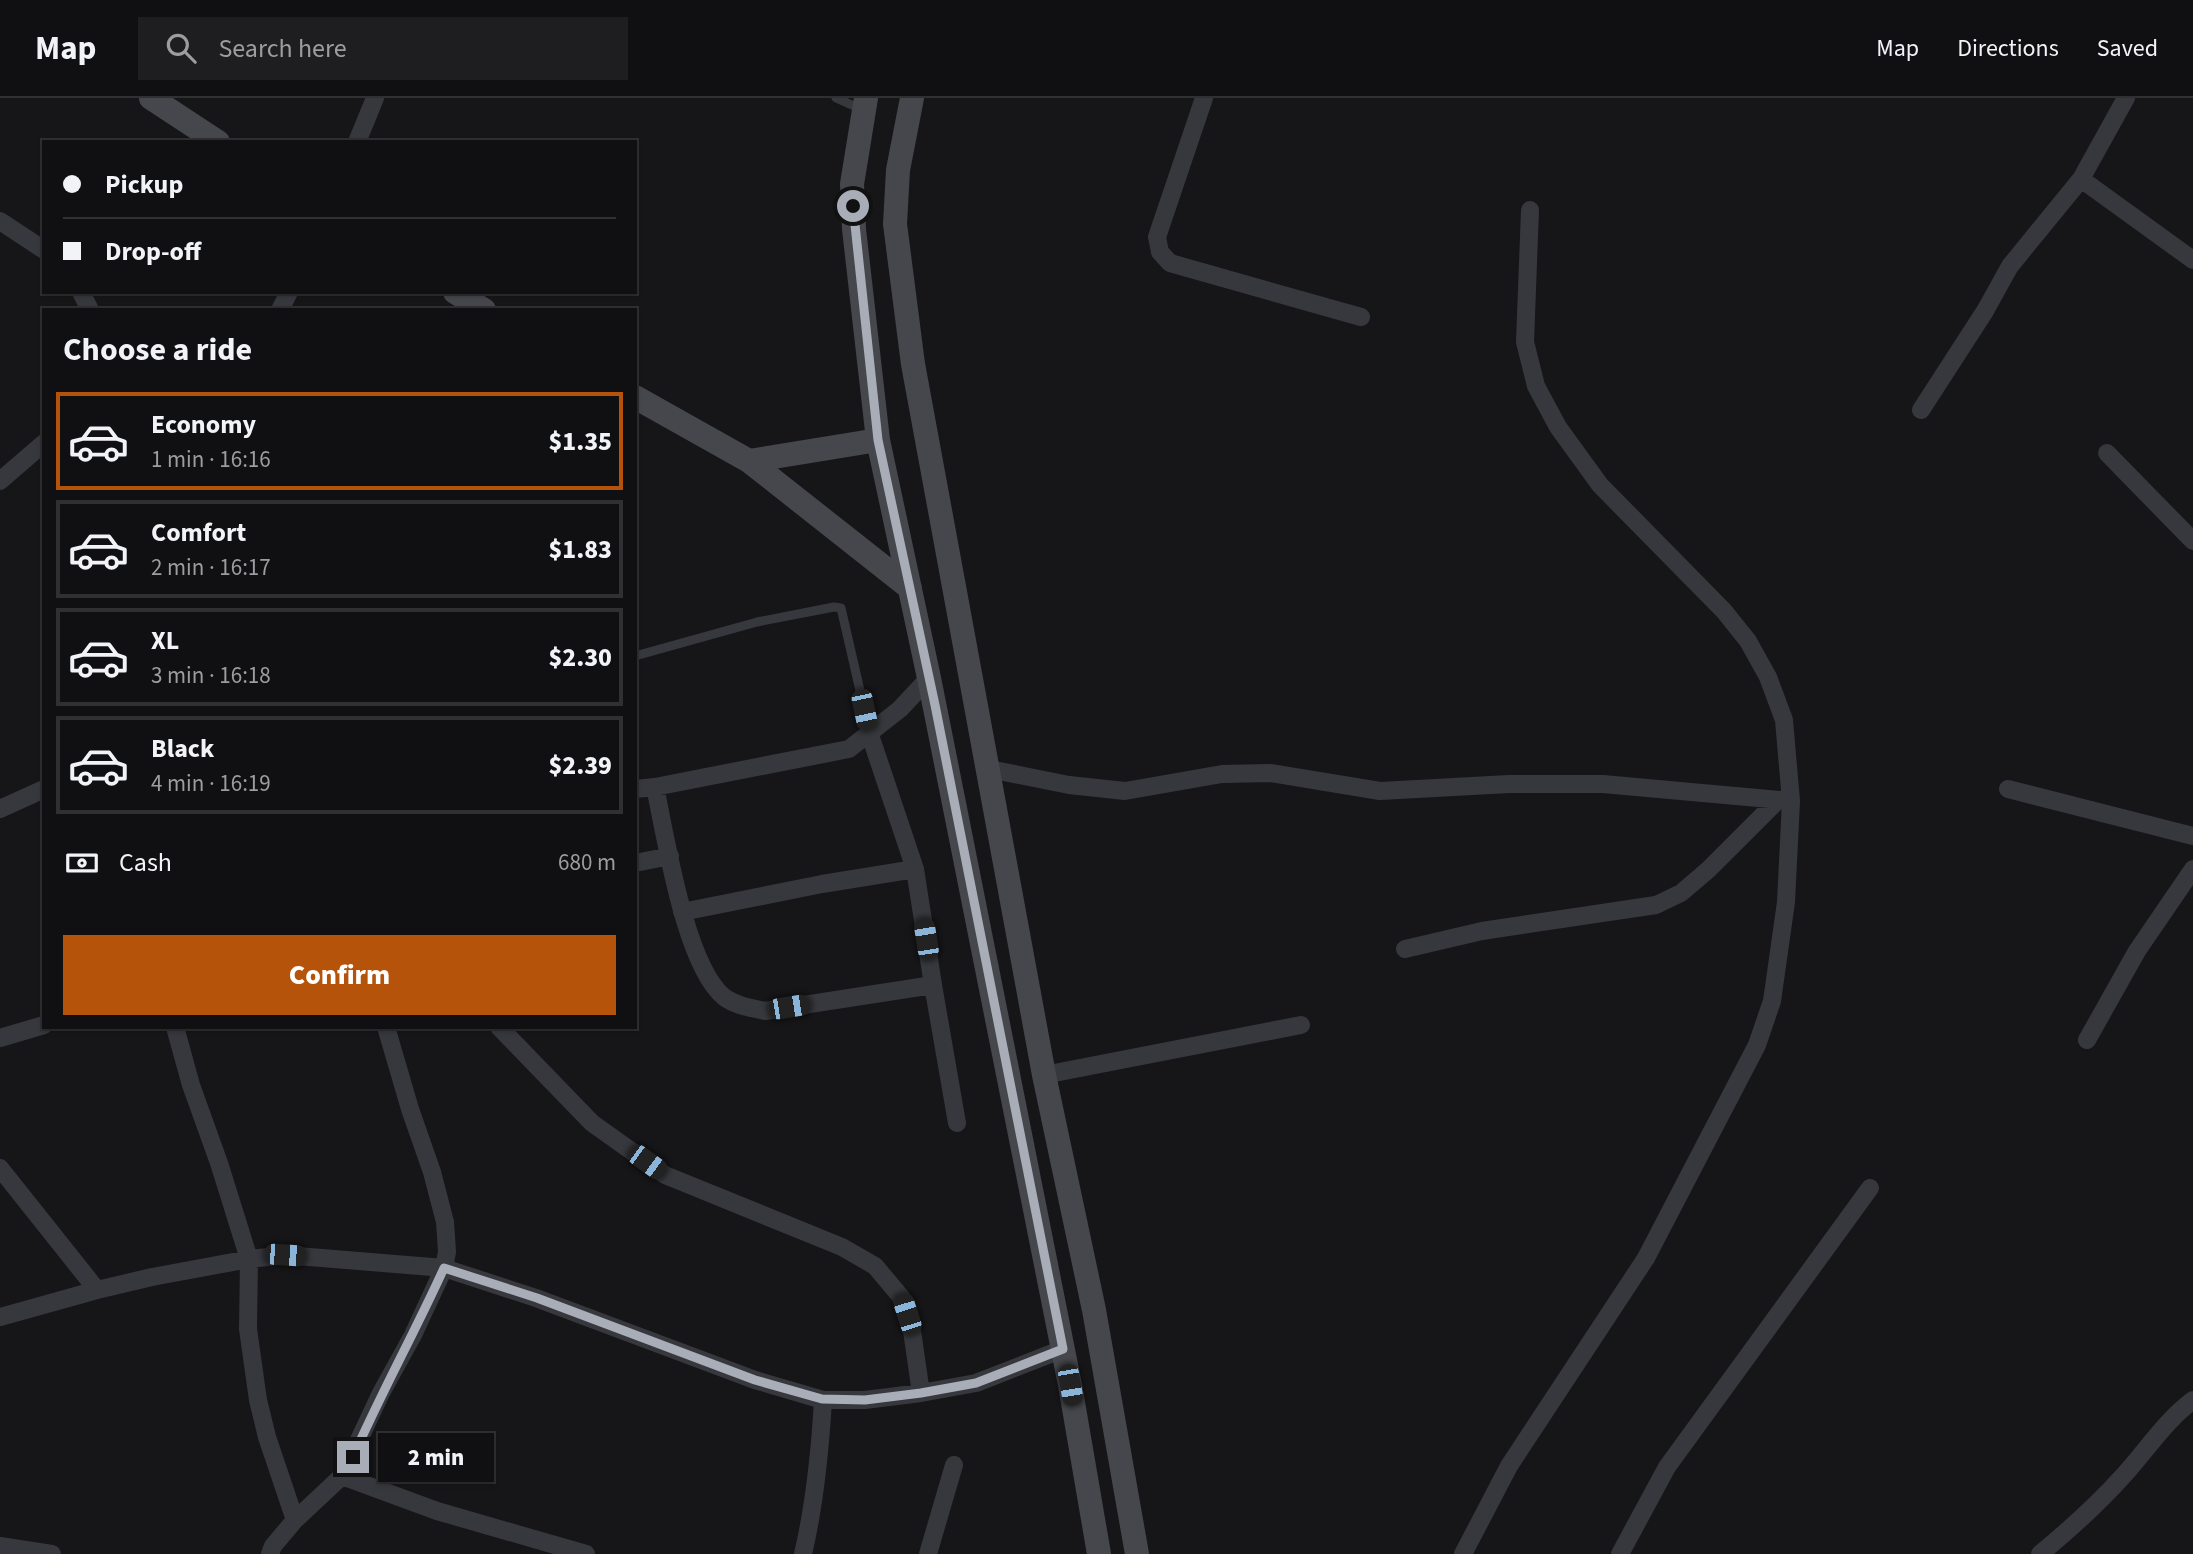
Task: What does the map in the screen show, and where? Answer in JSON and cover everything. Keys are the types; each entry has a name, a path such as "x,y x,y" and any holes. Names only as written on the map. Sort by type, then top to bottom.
{"street":[{"path":"151,98 215,140"},
{"path":"358,140 374,98"},
{"path":"912,98 898,170 895,224 913,364 1044,1075 1094,1310 1141,1552"},
{"path":"1204,98 1157,237 1160,252 1170,263 1361,317"},
{"path":"1921,410 1985,311 2010,266 2081,179 2126,98"},
{"path":"865,104 852,184 854,229 878,440 929,678 1063,1349 1099,1554"},
{"path":"2081,179 2193,260"},
{"path":"1463,1554 1509,1466 1646,1258 1756,1045 1772,1001 1786,902 1784,720 1768,677 1748,641 1724,611 1600,485 1558,427 1536,386 1525,342 1530,211"},
{"path":"0,221 42,249"},
{"path":"458,294 481,308"},
{"path":"637,398 749,461 910,588"},
{"path":"749,461 878,440"},
{"path":"0,481 42,445"},
{"path":"2107,453 2193,541"},
{"path":"637,789 849,749 870,735 929,678"},
{"path":"870,735 915,869 957,1123"},
{"path":"989,769 1069,785 1125,791 1222,774 1270,773 1380,791 1509,784 1603,784 1784,800"},
{"path":"655,787 682,912 701,965 710,981 725,998 765,1011 933,985"},
{"path":"2008,789 2193,836"},
{"path":"0,808 42,790"},
{"path":"1405,949 1482,931 1656,905 1681,893 1784,800"},
{"path":"637,863 670,856"},
{"path":"682,912 822,884 915,869"},
{"path":"2087,1040 2137,951 2193,869"},
{"path":"1044,1075 1301,1025"},
{"path":"0,1038 42,1026"},
{"path":"176,1029 191,1086 249,1259 248,1329 258,1399 267,1437 295,1520"},
{"path":"270,1554 273,1546 295,1520 342,1476 444,1268 447,1252 445,1222 387,1029"},
{"path":"501,1029 592,1123 665,1175 842,1247 875,1266 901,1297 912,1331 921,1393"},
{"path":"0,1168 97,1290"},
{"path":"1620,1554 1667,1467 1870,1188"},
{"path":"0,1317 97,1290 249,1259 285,1255 444,1268 537,1298 755,1380 822,1399 865,1400 976,1383 1063,1349"},
{"path":"803,1554 812,1514 820,1452 822,1399"},
{"path":"2040,1554 2123,1477 2178,1412 2193,1400"},
{"path":"928,1554 954,1465"},
{"path":"342,1476 437,1511 586,1554"},
{"path":"0,1546 52,1554"}],"lane":[{"path":"836,98 865,104"},
{"path":"637,655 757,622 834,607 841,608 870,735"}],"route":[{"path":"353,1457 381,1393 413,1335 444,1268 537,1298 755,1380 822,1399 865,1400 976,1383 1063,1349 935,705 878,440 853,206"}]}
